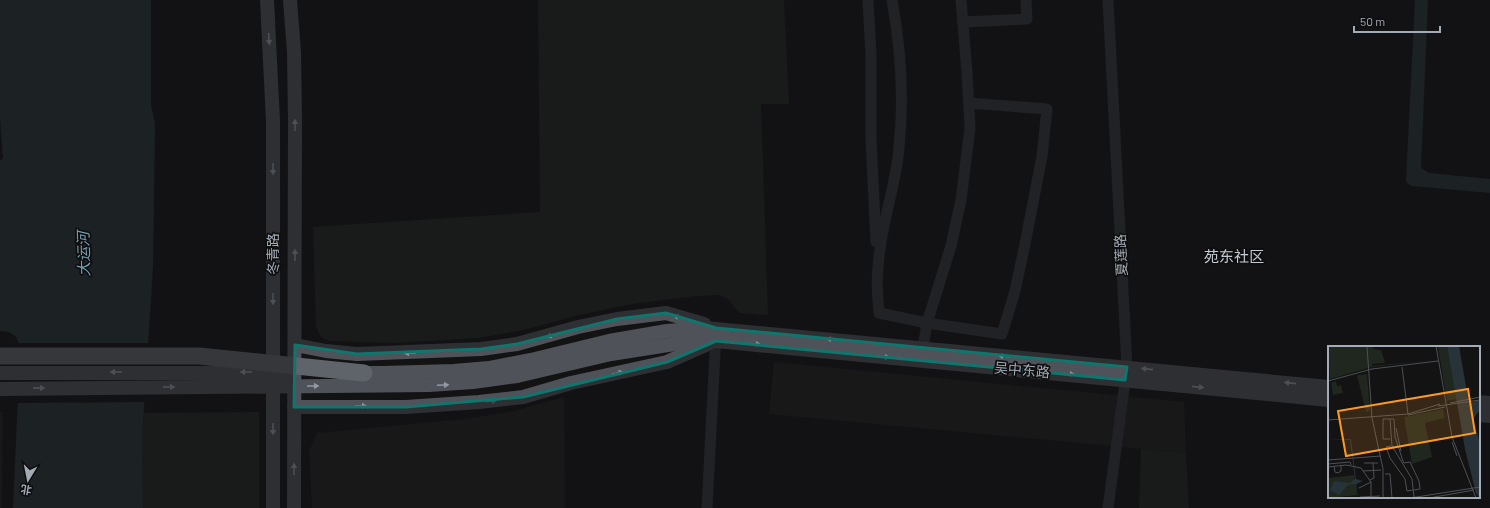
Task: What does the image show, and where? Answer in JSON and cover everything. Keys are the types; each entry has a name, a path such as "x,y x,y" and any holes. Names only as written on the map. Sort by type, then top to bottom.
{"highway":[{"path":"0,356 199,356 364,373"}],"main road":[{"name":"冬青路","path":"267,0 273,121 273,508"},
{"name":"冬青路","path":"290,0 294,52 295,121 294,508"},
{"path":"295,345 326,351 357,354 481,349 517,344 578,327 617,319 666,313 716,334"},
{"path":"0,389 429,385 473,382 516,370 687,342 716,334"},
{"path":"294,407 406,407 479,402 523,397 577,382 667,362 716,334"},
{"name":"吴中东路","path":"716,334 1126,374 1328,387"},
{"name":"吴中东路","path":"716,334 923,348 1328,400"},
{"path":"0,373 364,373 516,370"},
{"path":"1480,402 1490,403"},
{"path":"1480,415 1490,416"}],"street":[{"path":"868,0 871,55 871,140 879,313 1002,334 1018,275 1042,156 1048,109 969,103"},
{"path":"878,269 884,226 893,188 899,149 902,110 900,56 892,0"},
{"path":"923,348 927,322 951,246 963,191 970,128 961,0"},
{"path":"963,22 1028,19 1026,0"},
{"name":"夏莲路","path":"1108,0 1126,374 1108,508"},
{"path":"708,508 716,334"}],"highlighted area":[{"path":"666,313 716,328 1127,367 1125,380 716,341 667,362 523,397 406,407 294,407 295,345 357,354 481,349 517,344 617,319"}],"shaded area":[{"path":"538,0 784,0 789,104 761,104 768,315 739,313 728,299 719,295 696,296 632,304 579,315 524,330 478,338 395,343 330,341 321,337 316,327 313,227 540,212"},
{"path":"774,362 1184,402 1186,453 769,414"},
{"path":"564,397 565,508 312,508 309,451 317,433 466,419 514,411"},
{"path":"0,412 3,412 2,508 0,508"},
{"path":"259,412 259,508 143,508 142,440 144,413"},
{"path":"1141,449 1186,453 1189,508 1139,508"}],"water":[{"name":"大运河","path":"0,0 151,0 151,105 155,124 153,266 142,440 143,508 13,508 20,352 15,336 10,333 0,331 0,161 3,158 0,119"},
{"path":"1415,0 1428,0 1421,168 1429,173 1490,179 1490,193 1412,186 1406,181"}],"pier":[{"path":"17,343 150,343 146,402 16,403"}],"district":[{"name":"苑东社区","path":"1234,257"}]}
